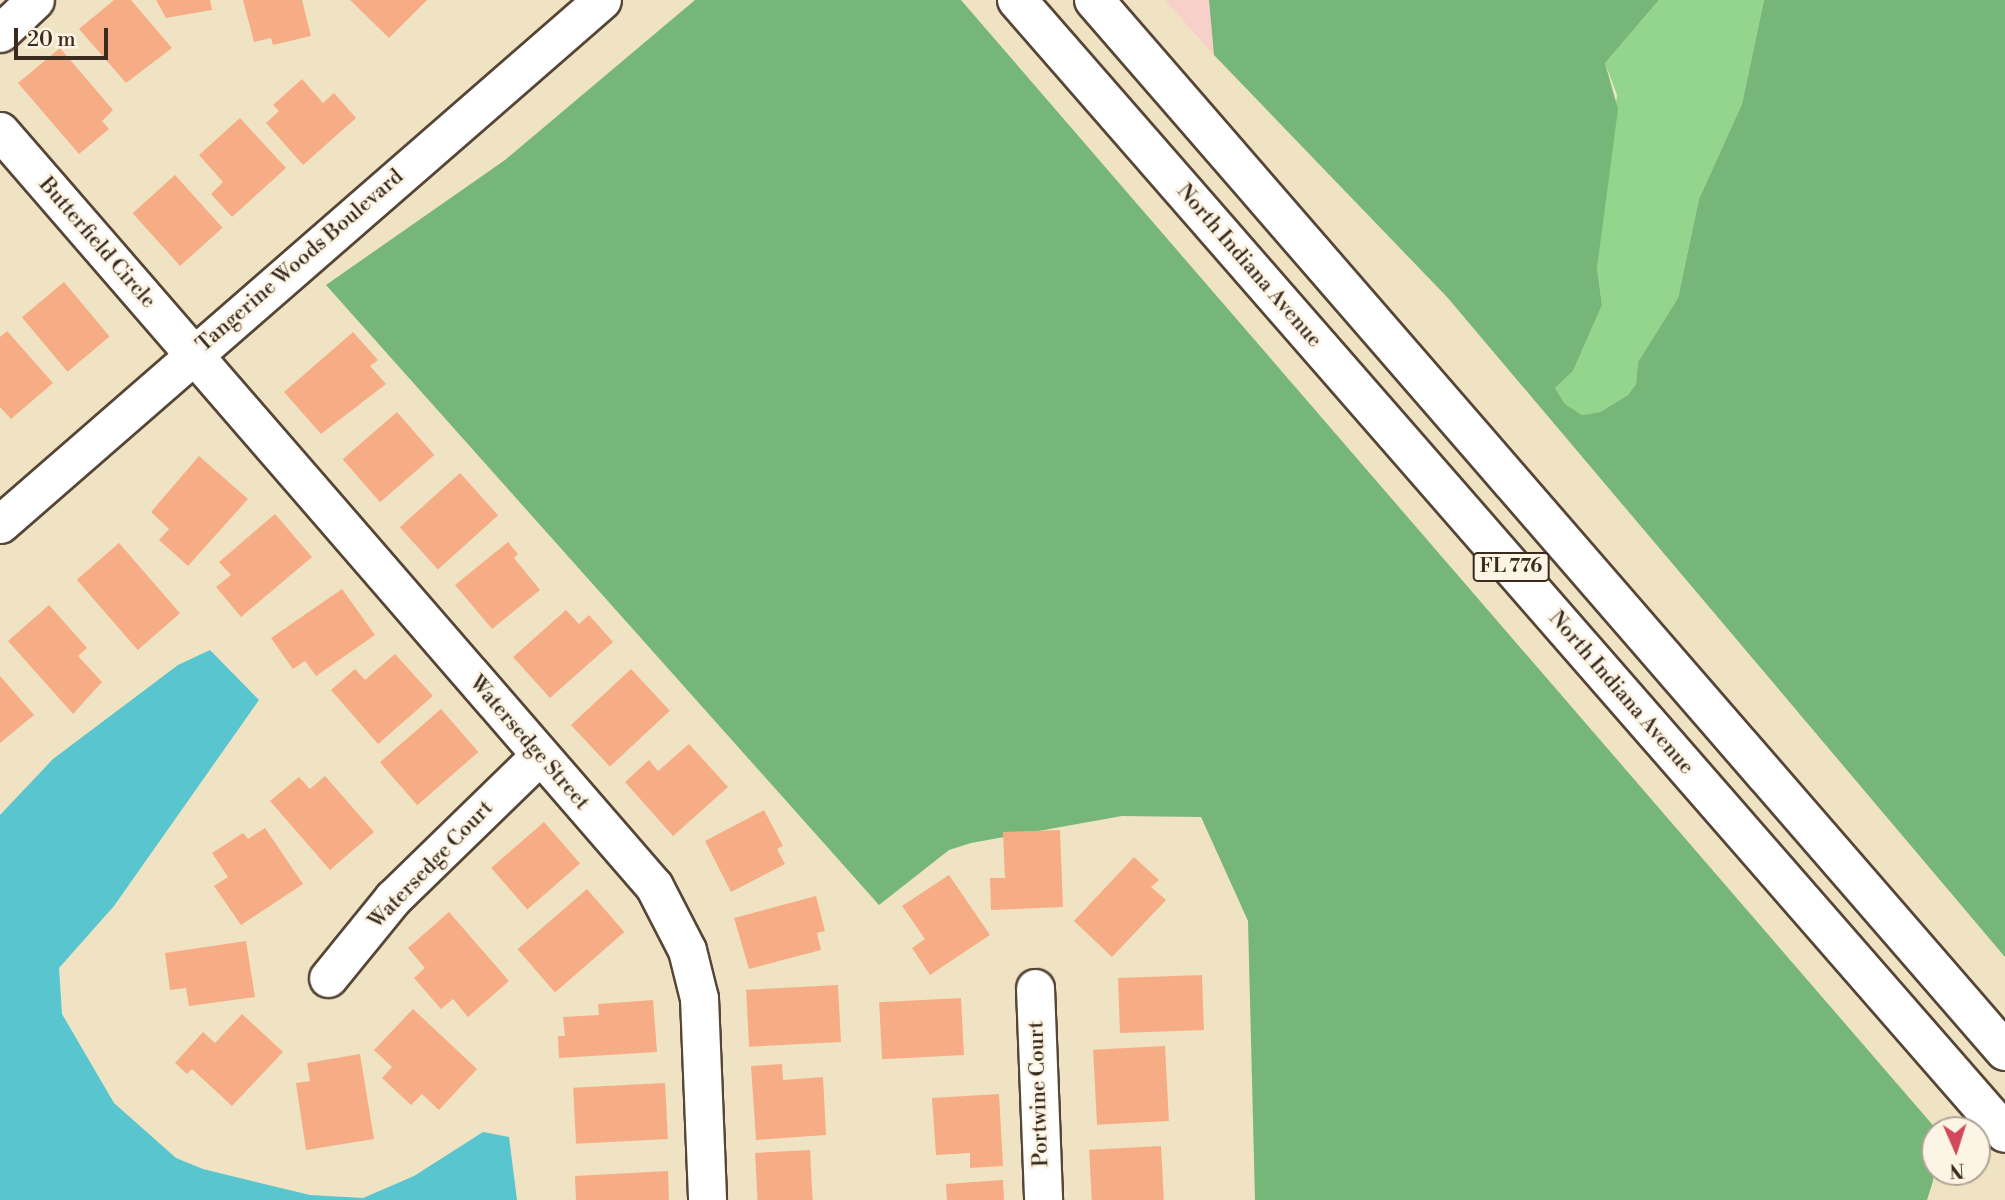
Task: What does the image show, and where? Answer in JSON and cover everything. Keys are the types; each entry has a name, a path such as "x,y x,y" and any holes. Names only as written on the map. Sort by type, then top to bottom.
{"main road":[{"name":"North Indiana Avenue","path":"1017,0 2005,1133"},
{"name":"FL 776","path":"1094,0 2005,1051"}],"street":[{"path":"0,33 35,0"},
{"name":"Tangerine Woods Boulevard","path":"0,524 602,0"},
{"name":"Butterfield Circle","path":"0,131 193,354"},
{"name":"Watersedge Street","path":"193,354 654,886 687,950 699,998 708,1200"},
{"name":"Watersedge Court","path":"328,978 393,898 539,756"},
{"name":"Portwine Court","path":"1035,988 1043,1200"}],"shaded area":[{"path":"1165,0 1209,0 1214,55"}],"green space":[{"path":"695,0 961,0 1925,1116 1921,1116 1921,1186 1931,1186 1927,1200 1255,1200 1248,921 1201,817 1122,816 971,843 949,850 879,905 326,285 505,160"},
{"path":"1209,0 1659,0 1605,63 1618,109 1597,268 1602,305 1573,371 1555,388 1565,404 1582,415 1600,412 1628,395 1636,384 1638,362 1678,298 1699,199 1742,104 1764,0 2005,0 2005,957 1447,297 1214,55"},
{"path":"1659,0 1764,0 1742,104 1699,199 1678,298 1638,362 1636,384 1628,395 1600,412 1582,415 1565,404 1555,388 1573,371 1602,305 1597,268 1617,95 1605,63"}],"water":[{"path":"210,650 259,700 114,906 59,968 62,1014 114,1103 176,1158 203,1169 310,1195 363,1198 414,1176 483,1132 509,1137 517,1200 0,1200 0,815 53,759 178,665"}],"building":[{"path":"114,0 131,0 172,48 126,83 79,29"},
{"path":"156,0 210,0 212,10 166,18"},
{"path":"243,0 302,0 311,36 273,45 271,38 254,42"},
{"path":"350,0 427,0 389,38"},
{"path":"60,48 113,110 102,121 109,129 79,154 18,83"},
{"path":"302,79 323,103 334,93 356,118 303,165 266,123 279,111 273,105"},
{"path":"240,118 286,168 232,217 211,194 223,182 199,155"},
{"path":"175,175 223,228 180,266 133,213"},
{"path":"64,282 110,336 68,372 22,317"},
{"path":"7,331 53,383 11,419 0,407 0,337"},
{"path":"353,332 378,360 370,366 386,384 321,434 284,392"},
{"path":"397,412 434,455 380,502 343,459"},
{"path":"199,456 248,499 188,566 159,540 169,529 151,512"},
{"path":"460,473 498,515 438,570 400,527"},
{"path":"275,514 312,557 241,617 216,587 231,575 219,562"},
{"path":"508,542 518,554 514,558 540,590 492,629 455,585"},
{"path":"119,543 180,613 138,650 77,580"},
{"path":"342,589 375,635 316,676 305,661 293,669 271,638"},
{"path":"49,605 87,648 78,656 102,682 73,714 8,641"},
{"path":"566,610 579,624 589,615 613,642 550,698 513,657"},
{"path":"395,654 433,696 378,744 331,690 355,669 365,680"},
{"path":"631,669 670,711 610,767 571,725"},
{"path":"0,676 34,715 0,743"},
{"path":"441,709 478,752 417,805 380,762"},
{"path":"689,744 728,787 673,836 625,782 649,760 658,771"},
{"path":"325,776 374,832 330,870 270,801 299,777 310,789"},
{"path":"764,810 783,846 777,849 785,864 731,892 705,841"},
{"path":"544,822 580,864 527,909 491,868"},
{"path":"265,828 303,884 241,925 214,886 228,877 212,853 243,833 248,839"},
{"path":"1060,830 1063,907 991,910 990,878 1005,878 1003,832"},
{"path":"1134,857 1159,880 1151,887 1166,900 1112,957 1074,921"},
{"path":"949,875 990,935 930,975 912,948 925,939 902,906"},
{"path":"587,889 624,932 555,992 518,949"},
{"path":"816,896 825,931 817,933 821,950 749,969 734,918"},
{"path":"449,912 509,981 468,1017 453,999 441,1009 414,978 425,968 408,948"},
{"path":"246,941 255,997 189,1006 186,988 170,990 165,953"},
{"path":"1202,975 1204,1030 1120,1033 1118,978"},
{"path":"838,985 841,1042 749,1047 746,990"},
{"path":"961,998 964,1055 882,1059 879,1002"},
{"path":"653,1000 657,1052 559,1058 558,1036 565,1036 563,1017 599,1015 598,1004"},
{"path":"413,1009 477,1069 439,1110 422,1094 411,1105 382,1078 392,1067 374,1050"},
{"path":"242,1014 283,1052 232,1106 192,1069 187,1074 175,1063 203,1032 215,1043"},
{"path":"1165,1046 1169,1121 1097,1125 1093,1050"},
{"path":"360,1054 374,1139 306,1150 296,1083 310,1081 307,1063"},
{"path":"782,1064 783,1080 823,1077 826,1135 756,1140 751,1066"},
{"path":"665,1083 668,1139 576,1144 573,1088"},
{"path":"999,1094 1003,1166 970,1168 970,1153 936,1155 932,1098"},
{"path":"1161,1146 1164,1200 1092,1200 1089,1150"},
{"path":"810,1150 813,1200 758,1200 755,1153"},
{"path":"668,1171 669,1200 576,1200 575,1176"},
{"path":"1003,1180 1004,1200 947,1200 946,1184"}]}
